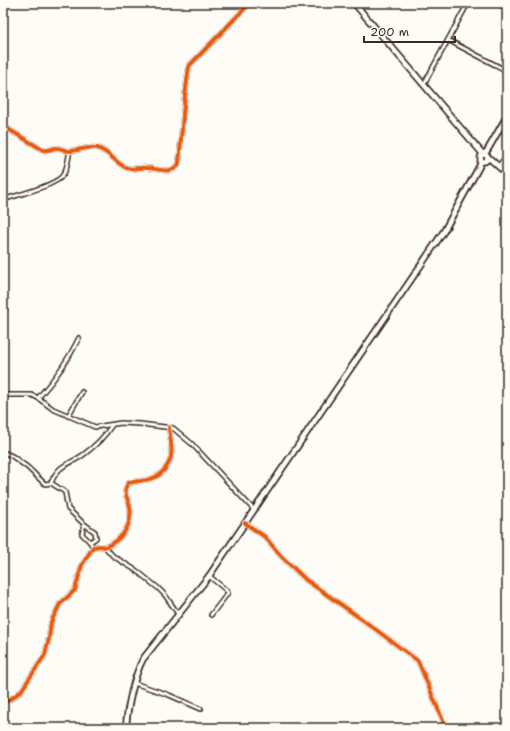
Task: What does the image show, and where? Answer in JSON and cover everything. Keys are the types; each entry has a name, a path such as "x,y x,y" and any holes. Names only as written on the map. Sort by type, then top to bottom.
{"main road":[{"path":"354,3 424,84 484,158 492,161 507,174"},
{"path":"126,728 134,683 143,659 209,576 444,231 507,116"}],"street":[{"path":"3,126 43,150 48,151 57,148 70,151 83,148 96,148 109,154 126,168 172,170 178,166 179,163 189,66 250,3"},
{"path":"424,84 468,3"},
{"path":"497,3 507,8"},
{"path":"448,40 507,71"},
{"path":"502,126 507,122"},
{"path":"3,200 58,180 63,176 70,151"},
{"path":"498,167 507,155"},
{"path":"3,302 5,309 3,315"},
{"path":"38,398 60,372 71,356 79,338"},
{"path":"68,416 82,392"},
{"path":"3,395 32,395 54,409 95,427 121,423 173,428 192,444 254,510"},
{"path":"50,483 62,466 84,454 108,432 112,424"},
{"path":"105,548 124,535 128,525 130,510 125,491 128,483 154,478 161,473 170,462 172,447 169,427"},
{"path":"3,452 23,464 45,484 50,483 65,492 68,509 96,534 96,538 90,542"},
{"path":"245,523 265,536 281,556 306,580 418,661 446,728"},
{"path":"84,524 82,534 93,547"},
{"path":"93,547 100,546 105,548 113,556 137,571 165,595 178,614"},
{"path":"3,703 21,691 45,655 51,622 60,604 75,590 82,565 93,547"},
{"path":"209,576 228,593 211,615"},
{"path":"134,683 169,695 201,710"}],"cycle path":[{"path":"3,126 43,150 57,148 69,151 97,148 127,168 173,169 177,167 179,163 189,66 250,3"},
{"path":"3,703 21,691 45,655 51,622 60,604 75,590 82,565 93,547 105,547 116,541 125,532 130,520 130,507 125,493 128,483 155,477 165,469 170,459 172,448 169,427"},
{"path":"245,523 265,537 281,556 306,580 418,661 446,728"}]}
